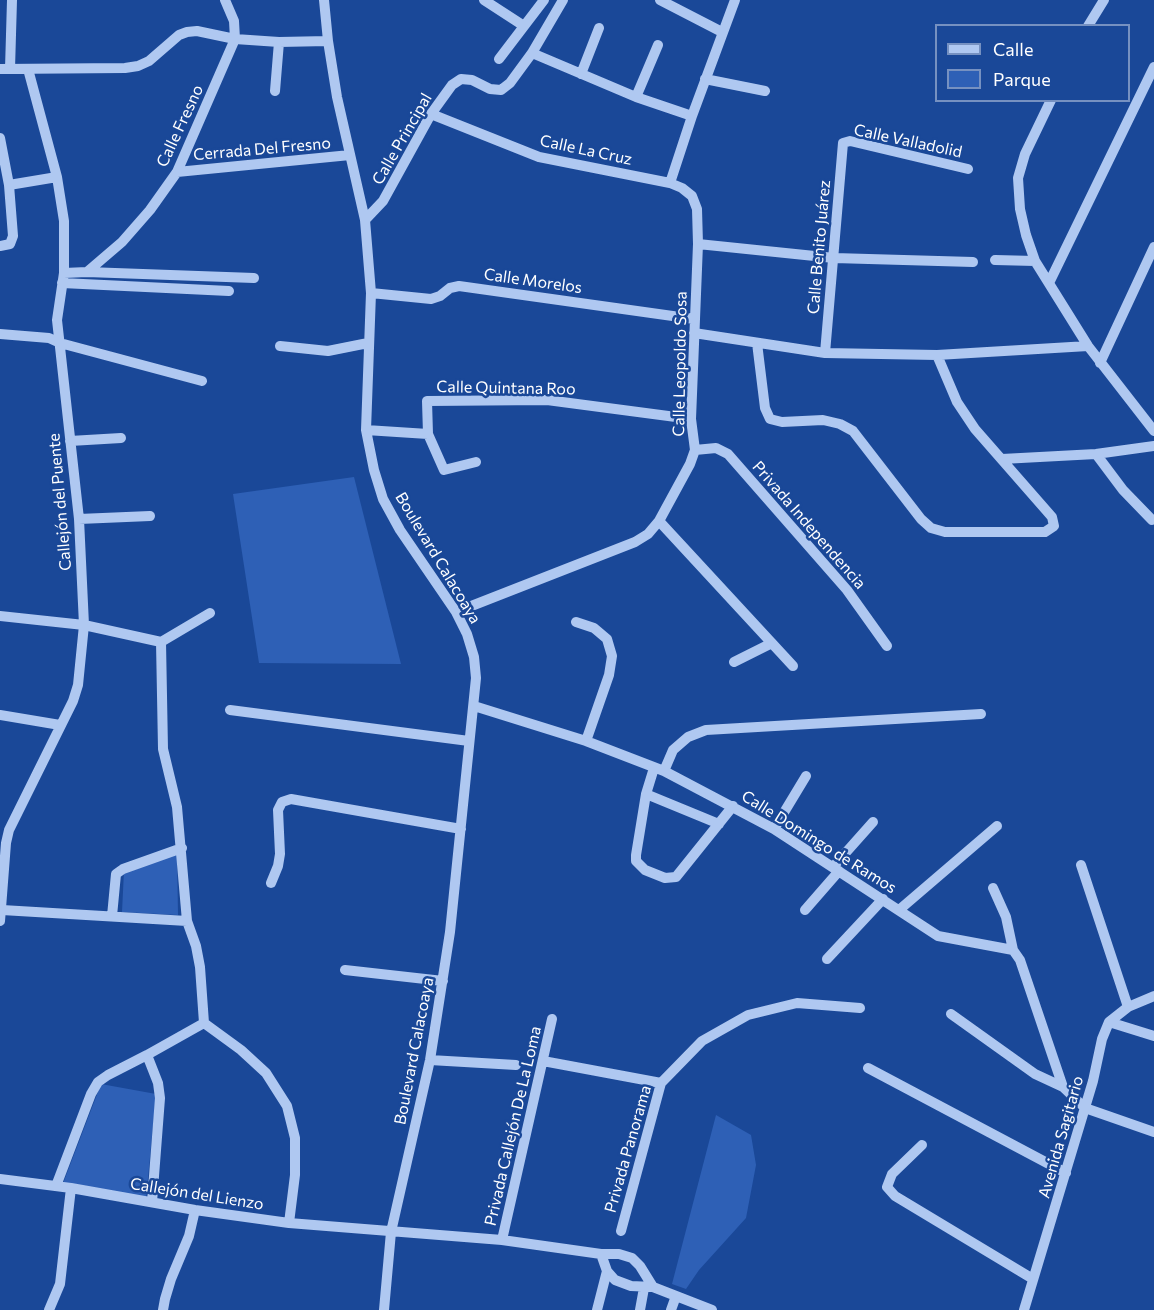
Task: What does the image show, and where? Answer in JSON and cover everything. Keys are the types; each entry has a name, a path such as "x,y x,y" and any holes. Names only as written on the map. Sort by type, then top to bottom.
{"street":[{"path":"12,0 5,69 138,66 149,62 179,35 197,31 236,39 279,42 328,41"},
{"path":"225,0 234,21 236,39"},
{"name":"Boulevard Calacoaya","path":"324,0 337,97 365,220 370,293 366,430 374,470 383,499 399,530 456,612 467,634 474,657 476,678 450,932 430,1060 391,1232 384,1310"},
{"path":"484,0 524,26"},
{"path":"499,59 544,0"},
{"name":"Calle Principal","path":"365,220 383,201 394,184 431,114 452,85 461,79 472,80 490,89 501,90 510,83 531,53 563,0"},
{"path":"660,0 722,32"},
{"path":"670,183 705,79 735,0"},
{"path":"1089,24 1104,0"},
{"path":"580,74 599,28"},
{"name":"Calle Fresno","path":"87,272 122,242 177,172 236,39"},
{"path":"275,91 279,42"},
{"path":"636,97 658,45"},
{"path":"531,53 636,97 692,116"},
{"path":"1049,282 1154,67"},
{"name":"Callejón del Puente","path":"1,915 9,830 73,701 78,686 84,625 79,519 57,320 63,278 64,221 57,177 28,69"},
{"path":"705,79 765,91"},
{"path":"1050,102 1025,154 1018,178 1020,209 1035,261 1088,346 1154,430"},
{"name":"Calle La Cruz","path":"431,114 539,157 670,183"},
{"path":"0,138 9,185 13,236 10,244 0,246"},
{"name":"Calle Valladolid","path":"843,143 850,141 968,169"},
{"name":"Calle Benito Juárez","path":"825,353 843,143"},
{"name":"Cerrada Del Fresno","path":"177,172 350,155"},
{"path":"9,185 57,177"},
{"name":"Calle Leopoldo Sosa","path":"456,612 635,542 648,534 659,521 690,464 694,450 691,419 698,244 697,209 692,196 682,188 670,183"},
{"path":"698,244 834,258 973,262"},
{"path":"1100,363 1154,247"},
{"path":"995,260 1035,261"},
{"path":"63,278 87,272 254,278"},
{"path":"63,278 229,291"},
{"name":"Calle Morelos","path":"370,293 431,299 440,296 450,288 459,286 694,319"},
{"path":"694,333 825,353 937,355 1088,346"},
{"path":"0,334 49,338 60,343 201,381"},
{"path":"280,346 328,351 368,343"},
{"path":"757,343 765,408 770,418 782,422 823,420 840,424 853,431 921,519 931,528 945,532 1045,532 1054,526 1052,517 975,429 957,402 937,355"},
{"name":"Calle Quintana Roo","path":"428,434 427,401 547,400 691,419"},
{"path":"366,430 428,434 444,470 476,462"},
{"path":"70,441 122,438"},
{"path":"1002,459 1096,454 1154,446"},
{"name":"Privada Independencia","path":"694,450 716,448 728,454 847,590 887,646"},
{"path":"1096,454 1123,490 1152,520"},
{"path":"79,519 150,516"},
{"path":"659,521 793,666"},
{"path":"0,616 84,625 161,642 210,613"},
{"path":"576,622 594,628 607,639 612,656 609,675 586,741"},
{"path":"161,642 161,735 177,807 188,921 200,967 204,1023 266,1072 287,1106 296,1138 295,1174 289,1223"},
{"path":"734,662 772,643"},
{"name":"Calle Domingo de Ramos","path":"474,706 586,741 659,770 733,806 774,829 938,936 1013,950"},
{"path":"230,710 469,741"},
{"path":"733,806 676,877 665,878 645,870 636,861 646,794 673,750 688,737 706,730 981,714"},
{"path":"0,715 60,725"},
{"path":"774,829 806,776"},
{"path":"646,794 719,824"},
{"path":"271,883 280,854 278,810 282,802 291,799 461,829"},
{"path":"805,910 873,822"},
{"path":"899,910 997,826"},
{"path":"112,916 116,874 123,869 182,848"},
{"path":"1081,865 1128,1007"},
{"path":"993,888 1006,917 1013,950 1020,960 1063,1087"},
{"path":"827,959 883,899"},
{"path":"1,915 112,916 188,921"},
{"path":"345,970 442,981"},
{"path":"1109,1022 1128,1007 1154,996"},
{"name":"Privada Panorama","path":"621,1231 662,1083 702,1041 748,1015 797,1004 860,1008"},
{"path":"951,1014 1035,1074 1063,1087 1085,1108 1154,1132"},
{"name":"Privada Callejón De La Loma","path":"502,1240 552,1019"},
{"path":"1109,1022 1154,1036"},
{"name":"Avenida Sagitario","path":"1024,1310 1085,1108 1102,1039 1109,1022"},
{"path":"56,1186 91,1094 98,1082 204,1023"},
{"path":"147,1055 158,1083 160,1098 152,1202"},
{"path":"430,1060 516,1065"},
{"path":"543,1061 662,1083"},
{"path":"868,1068 1066,1173"},
{"path":"922,1145 892,1174 887,1187 896,1196 1033,1279"},
{"name":"Callejón del Lienzo","path":"0,1179 289,1223 502,1240 601,1254 619,1254 632,1258 640,1266 649,1288"},
{"path":"49,1310 60,1284 71,1188"},
{"path":"164,1310 171,1279 189,1236 195,1210"},
{"path":"601,1254 607,1271 615,1280 676,1296 711,1310"},
{"path":"597,1310 607,1271"},
{"path":"639,1310 649,1288"},
{"path":"671,1310 676,1296"}],"green space":[{"path":"354,477 401,664 259,663 233,494"},
{"path":"177,853 178,915 122,912 124,871"},
{"path":"101,1084 156,1094 146,1199 62,1186"},
{"path":"716,1115 751,1135 756,1165 746,1218 699,1270 686,1289 672,1284"}]}
